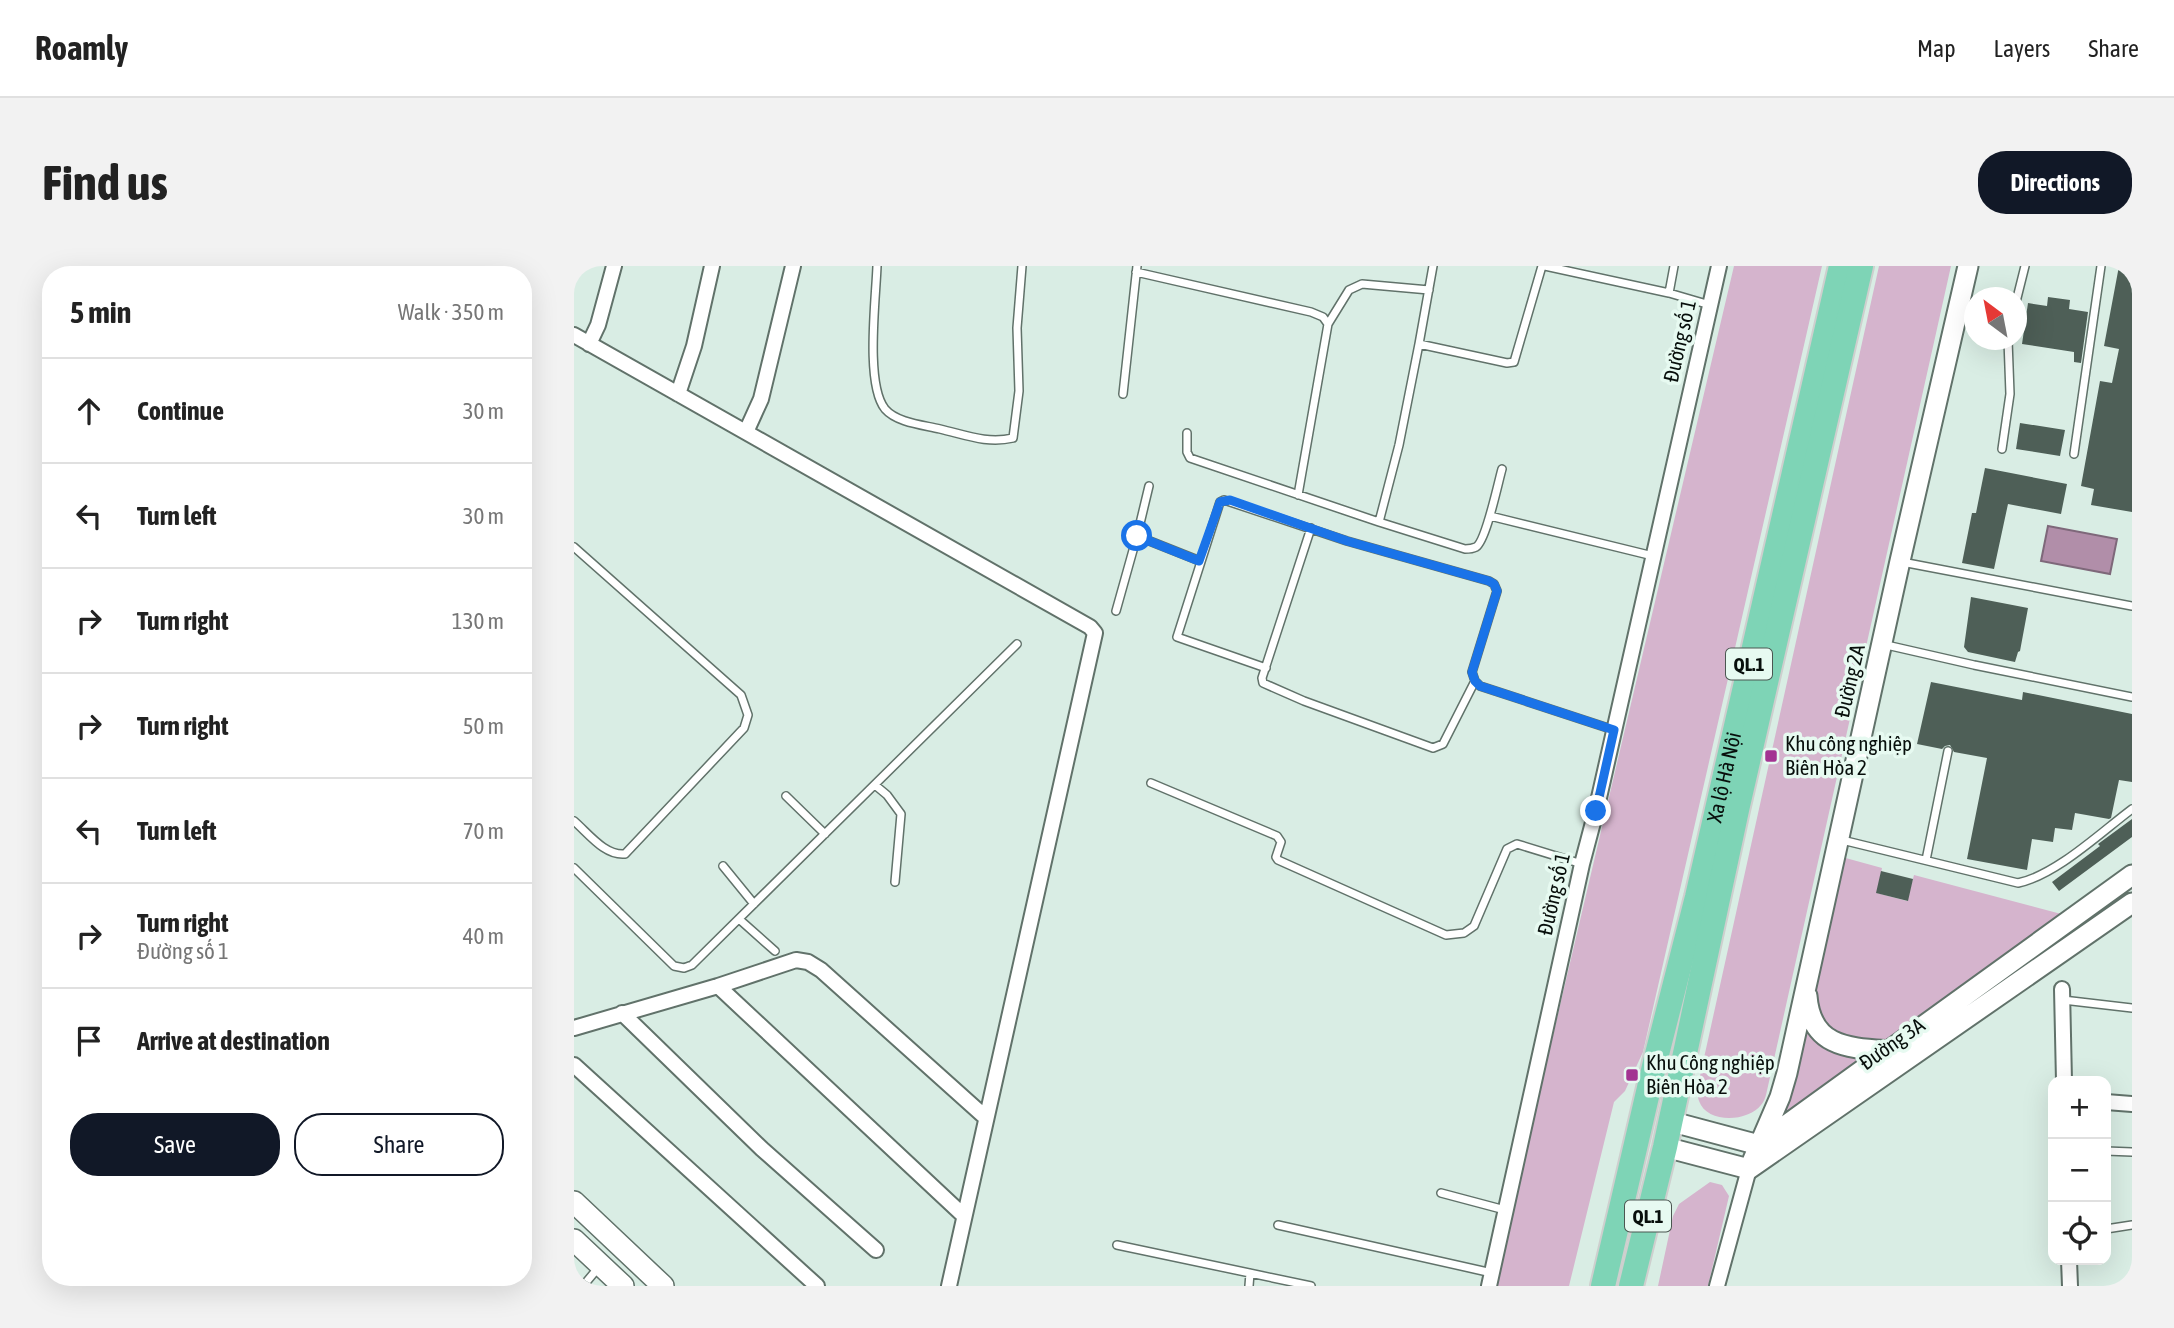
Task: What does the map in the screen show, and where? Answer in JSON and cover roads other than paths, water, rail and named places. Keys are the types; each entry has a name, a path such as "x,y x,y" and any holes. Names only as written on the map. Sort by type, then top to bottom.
{"highway":[{"name":"Xa lộ Hà Nội","path":"1603,1286 1697,897 1841,266"},
{"name":"Xa lộ Hà Nội","path":"1669,1121 1861,266"},
{"name":"QL.1","path":"1631,1286 1669,1121"}],"main road":[{"path":"574,1202 663,1286"},
{"path":"574,1240 623,1286"},
{"path":"601,1265 619,1246"}],"street":[{"path":"589,344 598,325 614,266"},
{"path":"678,394 694,345 712,266"},
{"path":"746,432 764,389 793,266"},
{"name":"Đường số 1","path":"1490,1280 1581,864 1719,266"},
{"name":"Đường 2A","path":"1749,1169 1780,1097 1968,266"},
{"path":"574,335 1090,627 1095,633 949,1286"},
{"name":"Đường 3A","path":"1759,1145 2132,875"},
{"name":"Đường 3A","path":"1749,1169 2132,903"},
{"path":"574,1028 796,960 808,962 821,970 985,1117"},
{"path":"1806,979 1810,1017 1821,1033 1834,1042 1853,1049 1891,1051"},
{"path":"718,986 964,1216"},
{"path":"2063,995 2064,1076"},
{"path":"622,1013 762,1149 876,1250"},
{"path":"574,1065 817,1286"},
{"path":"2111,1102 2132,1104"},
{"path":"1669,1121 1759,1145"},
{"path":"1665,1147 1749,1169 1717,1286"},
{"path":"2069,1265 2070,1286"}],"lane":[{"path":"877,266 873,358 876,386 885,409 900,419 995,442 1013,438 1019,391 1017,328 1022,266"},
{"path":"1379,522 1399,444 1433,266"},
{"path":"1419,344 1507,363 1514,362 1544,266 1669,293 1710,305"},
{"path":"1669,293 1674,266"},
{"path":"2020,287 2025,266"},
{"path":"2074,454 2101,266"},
{"path":"1123,394 1137,269 1311,312 1323,317 1328,324"},
{"path":"1298,495 1328,324 1349,290 1362,284 1429,290"},
{"path":"2003,449 2010,394 2008,350"},
{"path":"1187,433 1187,452 1190,458 1465,549 1474,549 1479,545 1490,516 1502,469"},
{"path":"1116,611 1149,486"},
{"path":"1266,668 1177,637 1199,561 1220,502 1224,499 1347,541 1489,581 1497,591 1472,672 1475,681 1480,686 1614,730"},
{"path":"1490,516 1653,556"},
{"path":"1311,528 1262,678 1264,683 1304,701 1433,748 1443,744 1475,681"},
{"path":"1137,536 1199,561"},
{"path":"574,547 741,695 748,715 744,728 625,853 609,851 574,821"},
{"path":"1900,561 2132,606"},
{"path":"1881,643 2132,697"},
{"path":"574,868 674,966 684,968 692,965 1017,644"},
{"path":"1926,860 1948,751"},
{"path":"1151,783 1277,836 1281,842 1276,857 1278,860 1446,935 1464,933 1474,926 1511,845 1517,844 1581,864"},
{"path":"875,785 887,795 901,814 895,881"},
{"path":"786,796 825,834"},
{"path":"1838,839 2018,883 2033,880 2053,868 2132,808"},
{"path":"723,866 754,904"},
{"path":"739,919 775,951"},
{"path":"2063,995 2132,1008"},
{"path":"2111,1151 2132,1152"},
{"path":"1441,1192 1506,1210"},
{"path":"1278,1225 1490,1280"},
{"path":"2111,1228 2132,1226"},
{"path":"1117,1245 1311,1286"},
{"path":"583,1286 601,1265"},
{"path":"1249,1286 1251,1273"}],"place":[{"name":"Khu công nghiệp Biên Hòa 2","path":"1771,756"},
{"name":"Khu Công nghiệp Biên Hòa 2","path":"1632,1075"}]}
